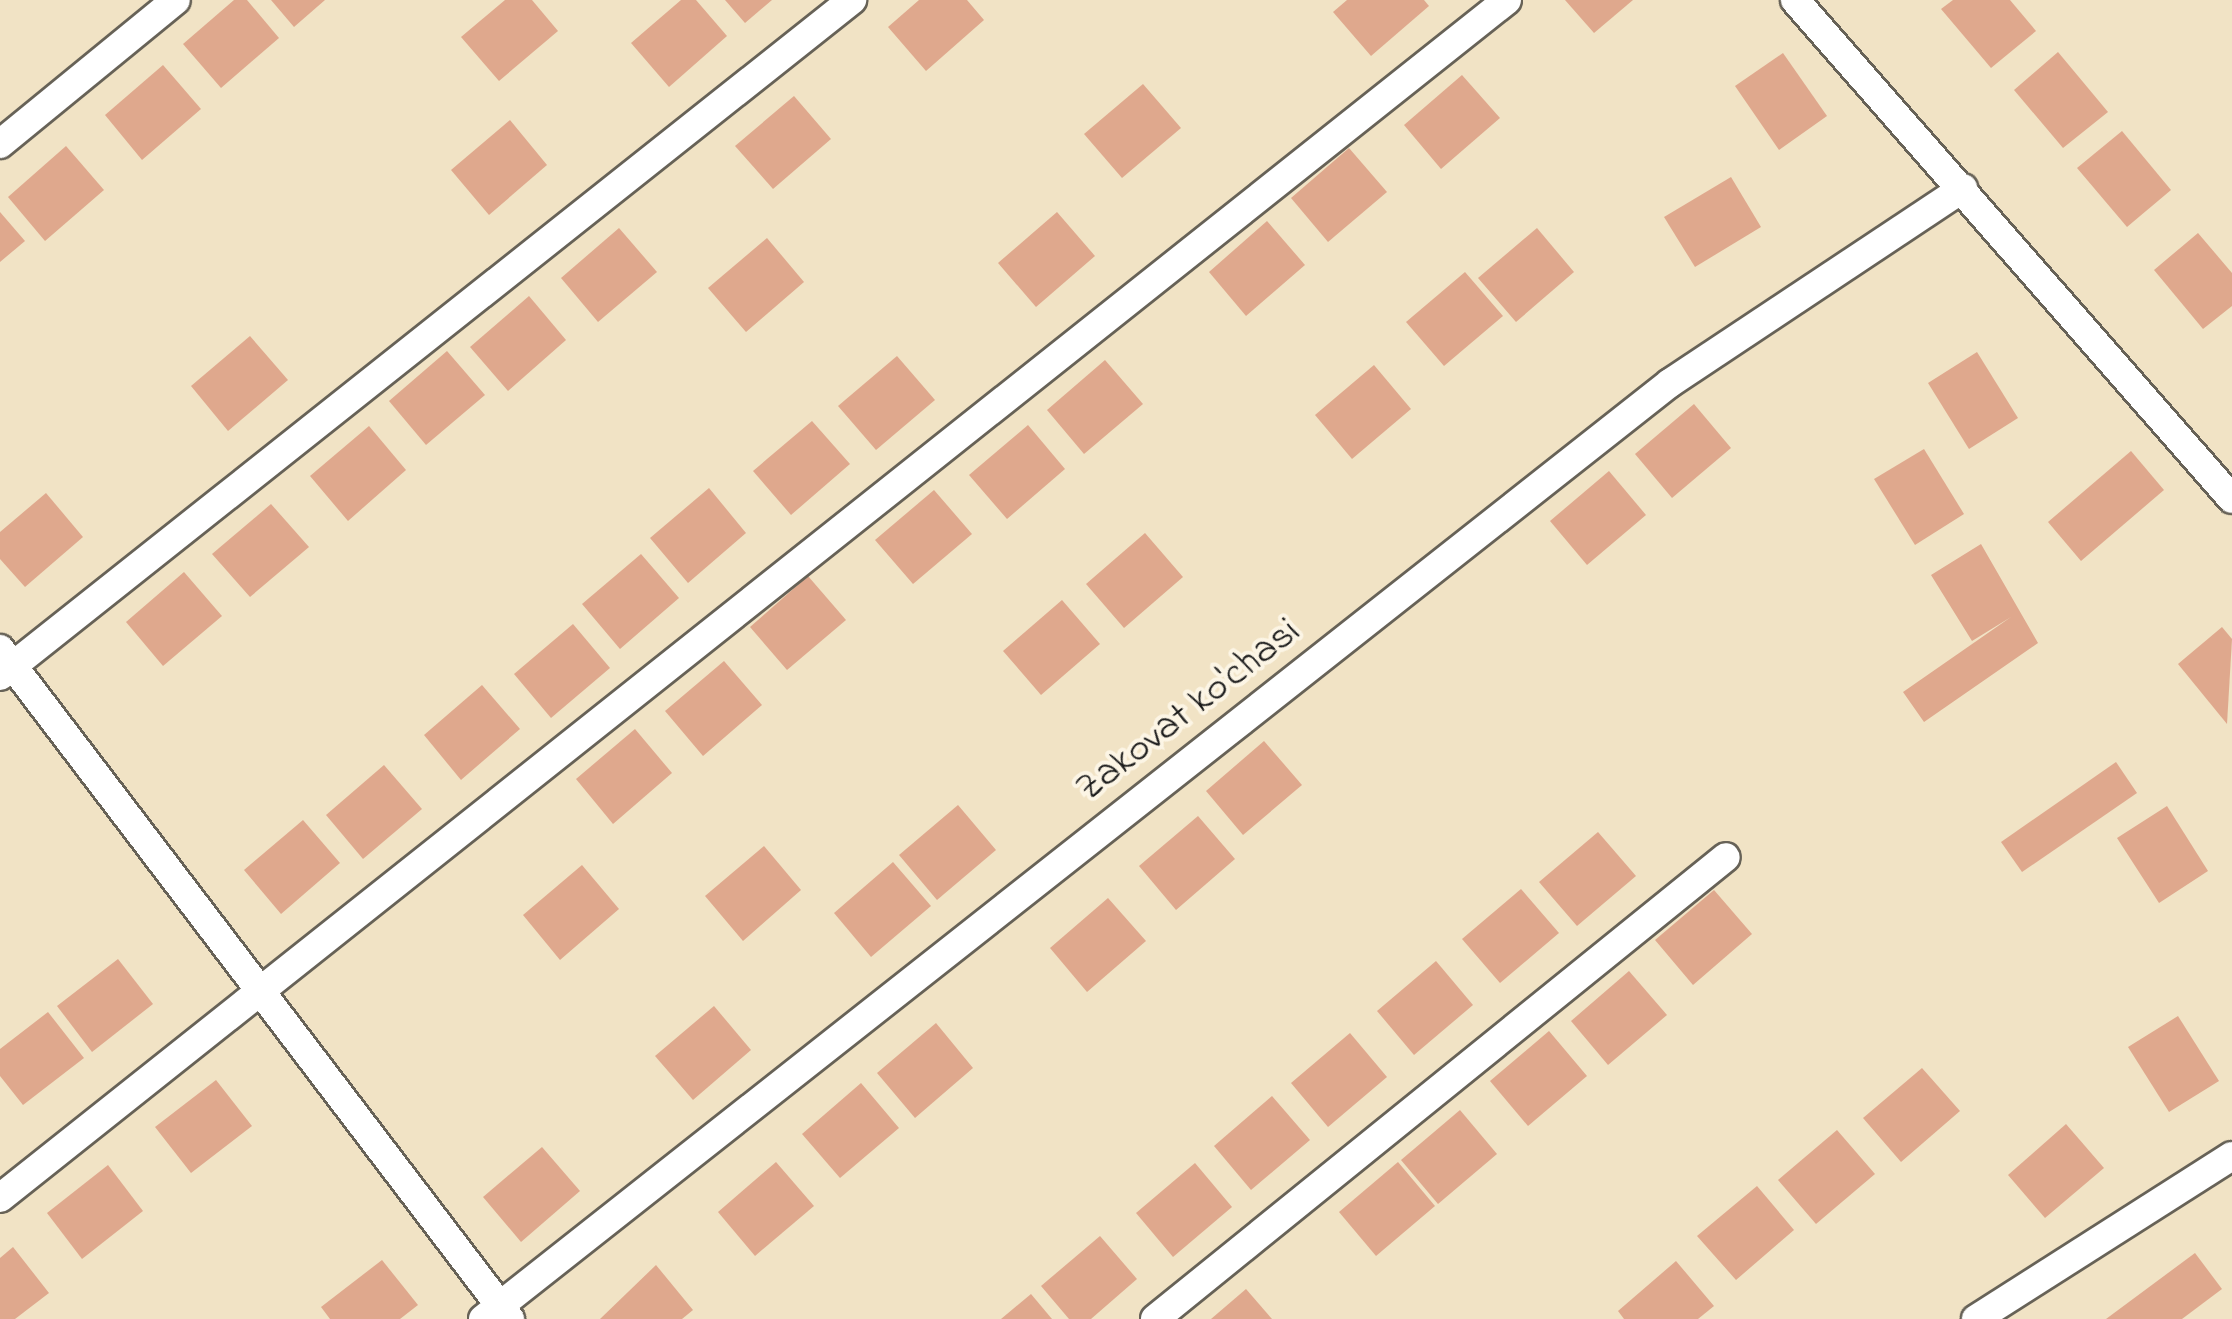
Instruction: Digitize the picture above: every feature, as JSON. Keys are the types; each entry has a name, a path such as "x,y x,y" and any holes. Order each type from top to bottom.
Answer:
{"street":[{"path":"0,144 176,0"},
{"path":"498,1315 266,993 4,664 852,0"},
{"path":"0,1198 266,993 1507,0"},
{"path":"1795,0 2232,499"},
{"name":"Zakovat ko'chasi","path":"498,1315 1670,383 1962,188"},
{"path":"1156,1319 1726,857"},
{"path":"1976,1319 2232,1156"}],"building":[{"path":"234,0 247,0 279,38 221,88 183,44"},
{"path":"271,0 325,0 294,27"},
{"path":"505,0 532,0 558,31 499,81 461,37"},
{"path":"681,0 696,0 727,36 669,87 631,43"},
{"path":"725,0 772,0 745,23"},
{"path":"919,0 967,0 984,20 926,71 888,27"},
{"path":"1347,0 1424,0 1429,6 1371,56 1333,12"},
{"path":"1565,0 1633,0 1594,33"},
{"path":"1953,0 2010,0 2036,31 1991,68 1941,9"},
{"path":"2058,52 2108,112 2063,148 2014,90"},
{"path":"1783,53 1827,116 1779,150 1735,86"},
{"path":"163,65 201,109 142,160 105,115"},
{"path":"1462,75 1500,118 1441,169 1404,125"},
{"path":"1143,84 1181,128 1122,178 1084,134"},
{"path":"794,96 831,139 773,189 735,146"},
{"path":"510,120 547,165 489,215 451,170"},
{"path":"2122,131 2171,190 2127,227 2077,168"},
{"path":"66,146 104,190 45,241 8,197"},
{"path":"1349,148 1387,192 1328,242 1291,198"},
{"path":"1731,177 1761,227 1695,267 1664,217"},
{"path":"0,212 25,241 0,262"},
{"path":"1057,212 1095,256 1036,307 998,263"},
{"path":"1267,221 1305,265 1246,316 1209,272"},
{"path":"619,228 657,272 598,322 561,278"},
{"path":"1537,228 1574,272 1516,322 1478,278"},
{"path":"2198,233 2232,273 2232,306 2203,329 2154,270"},
{"path":"767,238 804,282 746,332 708,288"},
{"path":"1465,272 1503,316 1444,366 1406,322"},
{"path":"529,296 566,340 508,391 470,347"},
{"path":"250,336 288,380 228,431 191,386"},
{"path":"447,351 485,395 426,445 389,401"},
{"path":"1977,352 2018,418 1969,449 1928,383"},
{"path":"897,356 935,400 876,450 838,406"},
{"path":"1105,360 1143,404 1084,454 1047,410"},
{"path":"1374,365 1411,409 1352,459 1315,415"},
{"path":"1694,404 1731,448 1672,498 1635,454"},
{"path":"812,421 850,464 791,515 753,471"},
{"path":"1028,425 1065,469 1007,519 969,475"},
{"path":"369,426 406,470 348,521 310,476"},
{"path":"1924,449 1964,514 1915,545 1874,479"},
{"path":"2131,451 2164,490 2081,561 2048,522"},
{"path":"1609,471 1646,515 1587,565 1550,521"},
{"path":"709,488 746,533 688,583 650,538"},
{"path":"934,490 972,534 913,584 875,540"},
{"path":"46,493 83,537 25,587 0,559 0,532"},
{"path":"271,504 309,547 250,597 212,554"},
{"path":"1145,533 1183,577 1124,628 1086,584"},
{"path":"1981,544 2038,643 1924,722 1903,692 2011,617 1972,641 1931,575"},
{"path":"641,554 679,598 620,649 582,604"},
{"path":"184,572 222,616 163,666 126,622"},
{"path":"808,576 846,620 787,670 750,627"},
{"path":"1062,600 1100,644 1041,695 1003,651"},
{"path":"573,624 610,668 551,718 514,674"},
{"path":"2222,627 2232,639 2227,724 2178,664"},
{"path":"724,661 762,705 703,756 665,711"},
{"path":"482,685 520,729 461,780 424,735"},
{"path":"635,729 672,773 613,824 576,779"},
{"path":"1264,741 1302,785 1243,835 1206,791"},
{"path":"2116,762 2137,793 2022,872 2001,842"},
{"path":"384,765 422,809 363,859 326,815"},
{"path":"958,805 996,850 937,900 899,855"},
{"path":"2167,806 2208,871 2159,903 2117,838"},
{"path":"1198,816 1235,859 1176,910 1139,866"},
{"path":"303,820 340,863 281,914 244,870"},
{"path":"1598,832 1636,876 1577,926 1539,882"},
{"path":"764,846 801,890 743,941 705,896"},
{"path":"893,862 931,906 871,957 834,913"},
{"path":"582,865 619,909 560,960 523,915"},
{"path":"1521,889 1559,933 1500,983 1462,939"},
{"path":"1714,890 1752,934 1693,985 1655,940"},
{"path":"1108,898 1146,941 1087,992 1050,948"},
{"path":"118,959 153,1004 92,1052 57,1006"},
{"path":"1436,961 1473,1005 1414,1055 1377,1011"},
{"path":"1629,971 1667,1015 1608,1065 1571,1021"},
{"path":"714,1006 751,1050 693,1100 655,1056"},
{"path":"48,1012 84,1058 23,1105 0,1076 0,1049"},
{"path":"2178,1016 2219,1081 2169,1112 2128,1047"},
{"path":"936,1023 973,1068 915,1118 877,1073"},
{"path":"1549,1031 1587,1076 1528,1126 1490,1081"},
{"path":"1350,1033 1387,1077 1328,1127 1291,1083"},
{"path":"1922,1068 1960,1111 1901,1162 1863,1118"},
{"path":"216,1080 252,1126 191,1173 155,1127"},
{"path":"861,1083 899,1128 840,1178 802,1134"},
{"path":"1272,1096 1310,1140 1251,1190 1214,1146"},
{"path":"1460,1110 1497,1154 1438,1204 1401,1160"},
{"path":"2066,1124 2104,1168 2045,1218 2008,1175"},
{"path":"1837,1130 1875,1174 1816,1224 1778,1180"},
{"path":"542,1147 580,1191 521,1242 483,1197"},
{"path":"776,1162 814,1206 755,1256 718,1212"},
{"path":"1398,1162 1435,1206 1376,1256 1339,1212"},
{"path":"1195,1163 1232,1207 1173,1257 1136,1213"},
{"path":"108,1165 143,1211 82,1259 47,1213"},
{"path":"1757,1186 1794,1230 1736,1280 1697,1236"},
{"path":"1100,1236 1137,1279 1091,1319 1069,1319 1041,1286"},
{"path":"13,1247 49,1293 15,1319 0,1319 0,1258"},
{"path":"2195,1253 2222,1289 2182,1319 2106,1319"},
{"path":"382,1260 418,1305 400,1319 330,1319 321,1307"},
{"path":"1676,1261 1714,1306 1698,1319 1624,1319 1618,1311"},
{"path":"656,1265 693,1310 682,1319 600,1319"},
{"path":"1246,1289 1272,1319 1211,1319"},
{"path":"1031,1294 1052,1319 1001,1319"}]}
